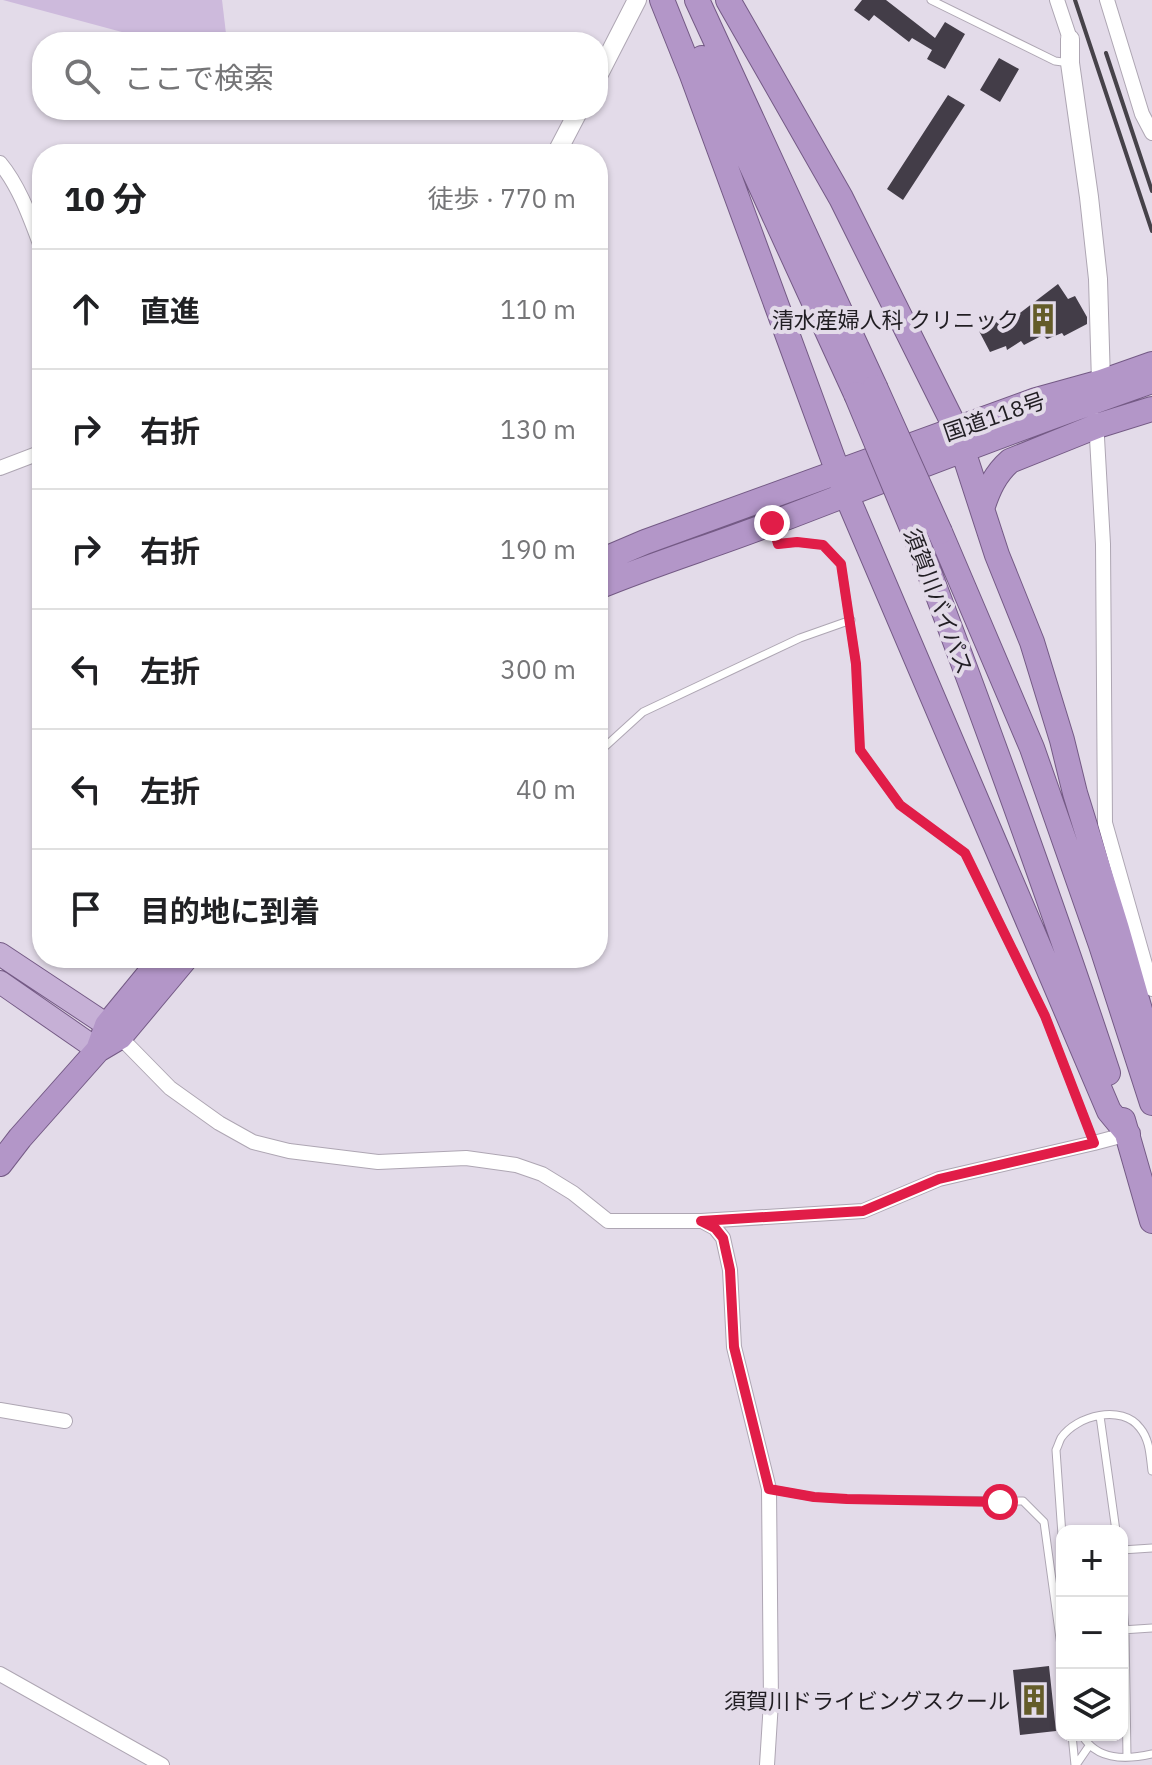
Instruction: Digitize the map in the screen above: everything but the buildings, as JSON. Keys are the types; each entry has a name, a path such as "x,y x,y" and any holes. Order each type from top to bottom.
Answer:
{"highway":[{"path":"662,0 842,484 1109,1111 1128,1134"},
{"name":"須賀川バイパス","path":"675,0 866,391"},
{"name":"須賀川バイパス","path":"697,0 928,536 1032,748 1152,1103"},
{"path":"728,0 841,198 960,440 997,555 1032,642 1075,793 1126,928 1152,1052"},
{"name":"国道118号","path":"1097,392 1152,364"},
{"name":"国道118号","path":"842,484 960,440 1036,400 1152,381"},
{"path":"982,509 992,483 1010,461 1097,426 1152,409"},
{"path":"608,583 772,523 842,484"},
{"path":"608,558 645,542 842,484"},
{"name":"須賀川バイパス","path":"928,536 1128,1134 1152,1221"},
{"path":"114,1031 155,968"},
{"path":"0,1164 114,1031 176,968"}],"main road":[{"path":"0,954 114,1031"},
{"path":"0,982 98,1050"}],"street":[{"path":"608,57 637,0"},
{"path":"1057,0 1070,39 1070,63 1098,279 1097,426 1103,544 1105,823 1126,928 1152,989"},
{"path":"1107,0 1142,114 1152,133"},
{"path":"561,144 574,120"},
{"path":"0,163 8,172 32,223"},
{"path":"0,468 32,456"},
{"path":"114,1031 170,1088 219,1123 253,1142 289,1151 378,1162 466,1158 516,1165 542,1174 573,1193 608,1221 701,1221 863,1211 939,1179 1128,1134"},
{"path":"701,1221 715,1228 723,1238 730,1270 734,1347 769,1489 771,1702 767,1765"},
{"path":"0,1410 65,1421"},
{"path":"0,1674 162,1765"}],"lane":[{"path":"931,0 1055,61 1070,63"},
{"path":"772,523 778,544 797,542 823,545 841,564 856,664 860,750 900,805 965,853 1045,1016 1094,1143"},
{"path":"608,744 643,712 800,638 851,620"},
{"path":"1061,1525 1056,1450 1062,1437 1074,1426 1100,1416 1121,1415 1133,1421 1141,1428 1148,1442 1152,1471"},
{"path":"1100,1416 1115,1525"},
{"path":"769,1489 847,1499 1023,1501 1044,1522 1056,1609"},
{"path":"1128,1550 1152,1548"},
{"path":"1128,1630 1152,1628"},
{"path":"1124,1669 1127,1757"},
{"path":"1073,1741 1076,1765"},
{"path":"1086,1741 1107,1756 1152,1754"},
{"path":"1076,1765 1089,1746"}],"shaded area":[{"path":"3,0 222,0 226,32 122,32"}],"railway":[{"path":"1075,0 1152,231"},
{"path":"1106,53 1152,191"}],"place":[{"name":"清水産婦人科 クリニック","path":"1043,319"},
{"name":"須賀川ドライビングスクール","path":"1034,1700"}],"route":[{"path":"772,523 778,544 797,542 823,545 841,564 856,664 860,750 900,805 965,853 1045,1016 1094,1143 939,1179 863,1211 701,1221 715,1228 723,1238 730,1270 734,1347 769,1489 847,1499 1000,1502"}]}
